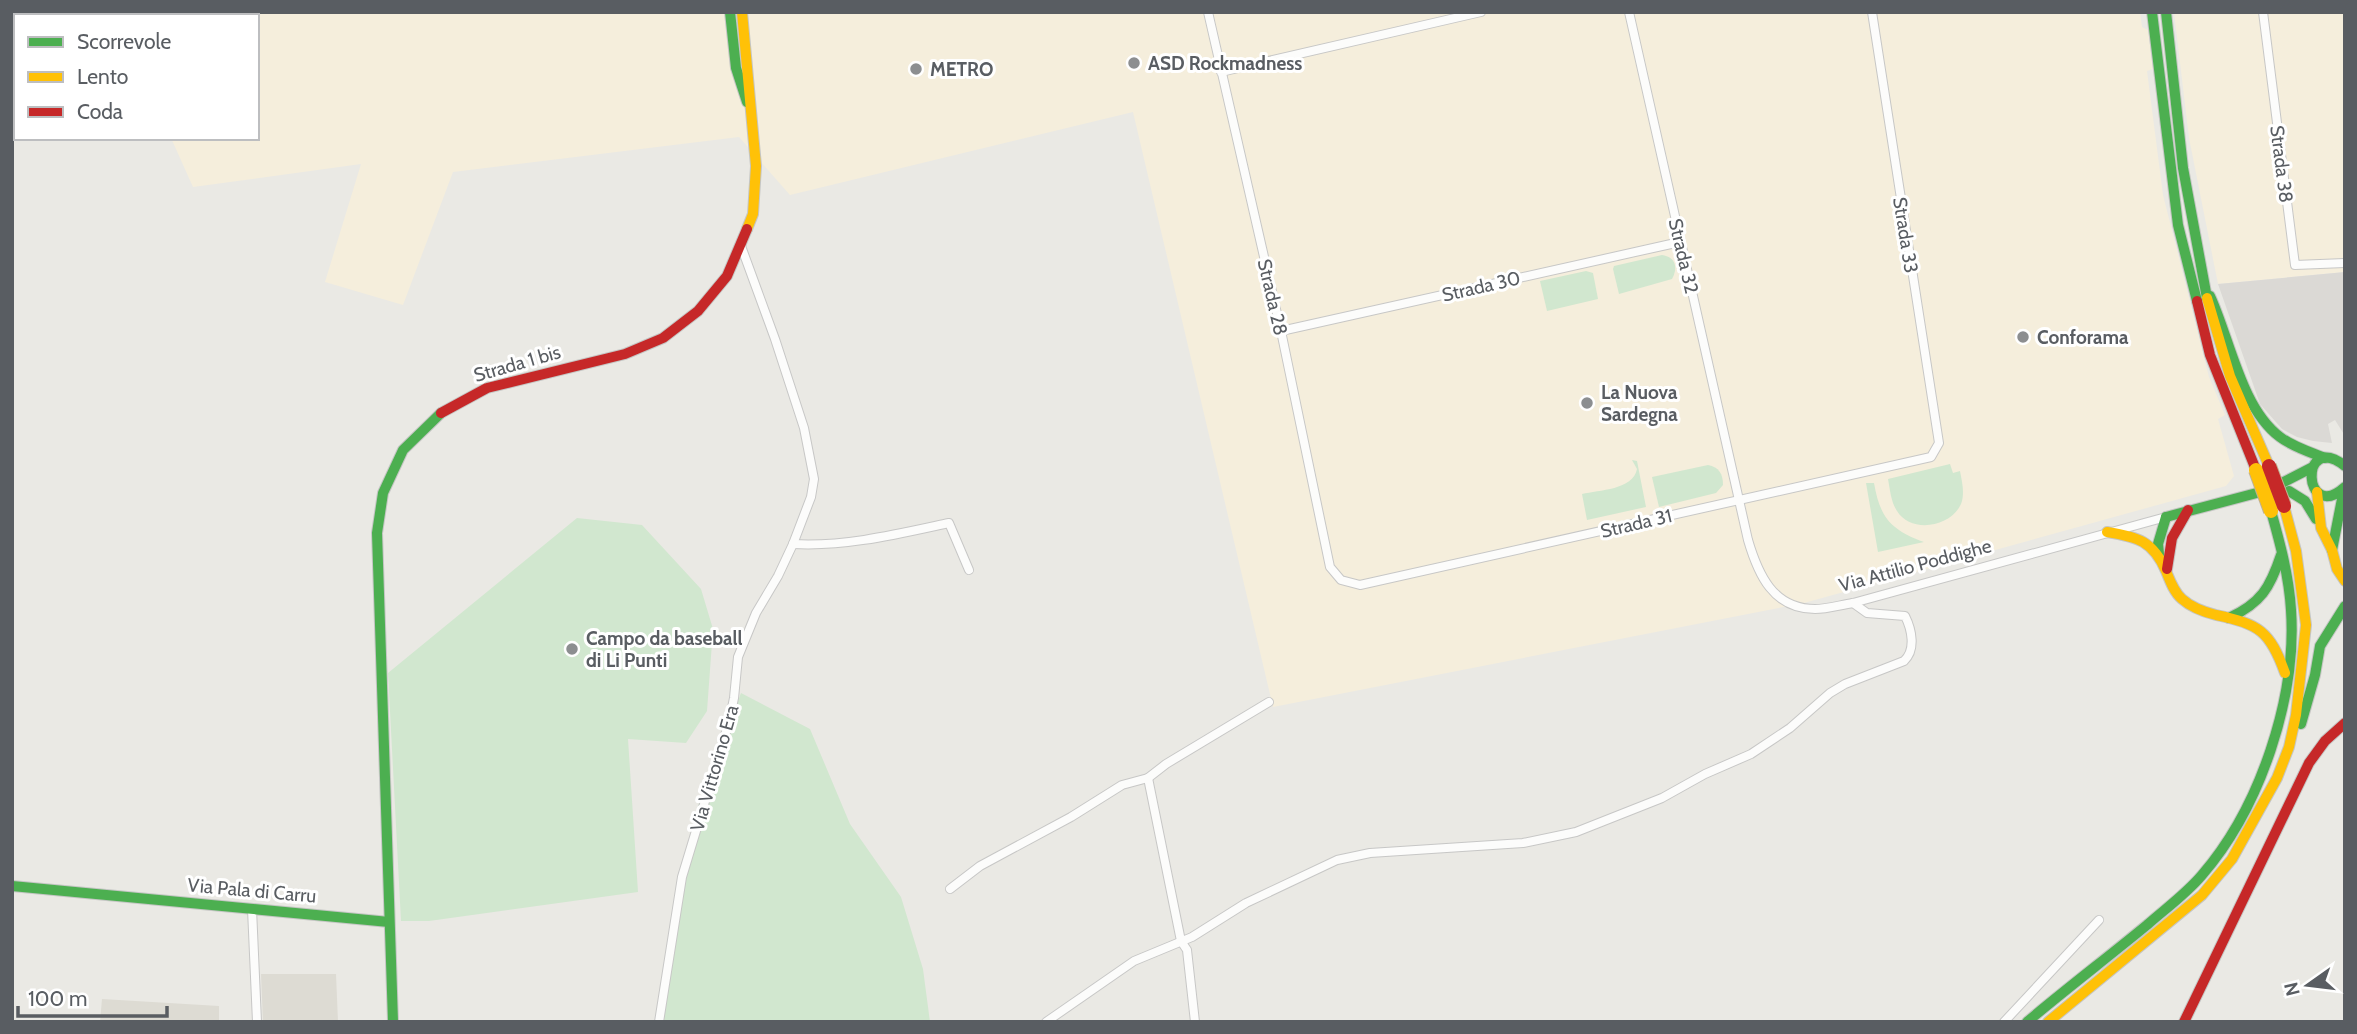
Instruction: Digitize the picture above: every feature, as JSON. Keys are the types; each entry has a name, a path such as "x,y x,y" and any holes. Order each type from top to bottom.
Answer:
{"main road":[{"name":"Strada 1 bis","path":"730,12 736,68 750,111"},
{"name":"Strada 1 bis","path":"389,922 377,533 383,493 403,450 441,413 487,388 625,354 663,338 698,311 727,276 753,214 757,166 743,12"},
{"path":"2152,12 2178,225 2203,294 2221,316 2260,416 2278,436 2303,450 2325,458 2335,458 2344,464"},
{"path":"2166,12 2183,168 2210,355 2262,468 2296,551 2306,625 2296,715 2289,747"},
{"path":"2287,678 2276,649 2264,632 2249,622 2203,614 2183,601 2172,586 2159,554 2158,544 2166,517 2268,490 2325,458"},
{"path":"2311,468 2310,480 2316,491 2320,528"},
{"path":"2268,490 2316,491 2328,496 2344,488"},
{"path":"2332,550 2344,488"},
{"path":"2290,491 2313,510 2345,582"},
{"path":"2027,1022 2179,898 2202,874 2232,835 2265,763 2279,722 2287,678 2292,626 2278,509"},
{"path":"2167,574 2167,553 2174,530 2189,510"},
{"path":"2107,532 2145,540 2159,554"},
{"path":"2229,618 2246,611 2261,600 2283,551"},
{"path":"2048,1022 2202,895 2232,859 2277,778 2303,721 2320,646 2338,625 2345,606"},
{"path":"2184,1022 2309,762 2319,746 2335,729 2345,723"},
{"name":"Via Pala di Carru","path":"12,886 389,922"},
{"path":"389,922 393,1022"}],"street":[{"name":"Strada 28","path":"1208,12 1281,331 1330,567 1341,580"},
{"path":"1221,72 1481,12"},
{"name":"Strada 32","path":"1629,12 1739,500"},
{"name":"Strada 33","path":"1872,12 1939,443 1931,457"},
{"name":"Strada 38","path":"2263,12 2295,265 2345,263"},
{"name":"Strada 30","path":"1281,331 1680,242"},
{"name":"Via Vittorino Era","path":"659,1022 682,877 729,722 738,657 756,612 778,576 793,544 813,488 813,465 775,338 741,246"},
{"name":"Strada 31","path":"1341,580 1360,585 1931,457"},
{"name":"Via Attilio Poddighe","path":"1739,500 1756,568 1771,591 1788,603 1814,609 1853,603 2166,517"},
{"path":"793,544 818,545 904,533 949,523 969,570"},
{"path":"1046,1022 1135,961 1192,937 1265,892 1337,860 1370,853 1523,843 1576,832 1662,798 1751,754 1790,728 1830,692 1904,661 1910,655 1912,646 1909,622 1905,616 1867,613 1853,603"},
{"path":"950,889 980,866 1071,817 1122,785 1148,778 1172,760 1269,702"},
{"path":"1148,778 1181,941 1187,950 1195,1022"},
{"path":"252,909 257,1022"},
{"path":"2004,1022 2099,920"}],"shaded area":[{"path":"12,12 2140,12 2142,27 2148,30 2153,69 2147,71 2163,195 2209,377 2225,415 2218,419 2234,476 2226,486 1804,603 1273,707 1133,112 790,195 739,137 453,172 403,305 325,282 361,164 193,187 172,140 259,140 259,14 14,14 12,74"},
{"path":"2174,12 2345,12 2345,272 2218,284 2189,138"},
{"path":"2345,272 2345,436 2335,420 2328,424 2332,443 2313,441 2282,429 2260,404 2218,284"},
{"path":"261,974 336,974 338,1022 263,1022"},
{"path":"102,999 219,1006 219,1022 100,1022"}],"green space":[{"path":"1662,255 1673,261 1675,271 1672,279 1619,294 1614,266"},
{"path":"1586,271 1593,273 1598,299 1547,311 1540,281"},
{"path":"1632,460 1637,461 1646,507 1587,520 1582,494 1614,488 1629,481 1637,469"},
{"path":"1950,464 1953,473 1960,471 1962,483 1962,500 1956,512 1949,518 1930,525 1912,523 1903,518 1893,504 1888,479"},
{"path":"1708,465 1718,469 1722,478 1723,485 1716,493 1659,507 1652,477"},
{"path":"1866,483 1874,483 1880,505 1889,521 1903,533 1924,542 1878,552"},
{"path":"577,518 642,525 701,589 713,629 707,711 686,743 628,739 638,892 429,921 401,921 388,673"},
{"path":"741,693 810,729 850,824 901,897 923,969 930,1022 656,1022 698,806"}],"traffic: fast":[{"path":"730,12 736,68 747,102"},
{"path":"2152,12 2178,225 2197,301"},
{"path":"2166,12 2183,168 2207,298"},
{"path":"2210,296 2238,372 2255,409 2280,437 2325,458"},
{"path":"393,1022 377,533 383,493 403,450 441,413"},
{"path":"2345,466 2330,458 2319,459 2313,467 2312,477 2314,488 2321,495 2331,496 2345,487"},
{"path":"2166,517 2268,490 2311,468"},
{"path":"2332,550 2344,489"},
{"path":"2289,491 2305,501 2316,519"},
{"path":"2027,1022 2196,882 2223,848 2257,785 2281,715 2291,644 2288,585 2271,511"},
{"path":"2159,554 2158,544 2166,517"},
{"path":"2229,618 2249,606 2263,593 2273,577 2281,555"},
{"path":"2301,724 2320,646 2345,606"},
{"path":"12,886 389,922"}],"traffic: slow":[{"path":"117,14 121,12"},
{"path":"742,12 756,166 753,214 747,229"},
{"path":"2207,298 2230,376 2269,466"},
{"path":"2256,470 2271,511"},
{"path":"2317,492 2321,528 2332,550 2337,569 2345,581"},
{"path":"2048,1022 2202,895 2232,859 2277,778 2289,747 2296,715 2306,625 2296,551 2284,506"},
{"path":"2107,532 2136,539 2150,547 2161,561 2172,586 2190,605 2243,622 2261,632 2274,647 2285,673"}],"traffic: jam":[{"path":"85,14 89,12"},
{"path":"441,413 487,388 625,354 663,338 698,311 727,276 747,229"},
{"path":"2197,301 2210,355 2256,470"},
{"path":"2269,466 2284,506"},
{"path":"2167,569 2172,538 2188,510"},
{"path":"2184,1022 2309,763 2325,741 2345,723"}],"place":[{"name":"ASD Rockmadness","path":"1134,63"},
{"name":"METRO","path":"916,69"},
{"name":"Conforama","path":"2023,337"},
{"name":"La Nuova Sardegna","path":"1587,403"},
{"name":"Campo da baseball di Li Punti","path":"572,649"}]}
